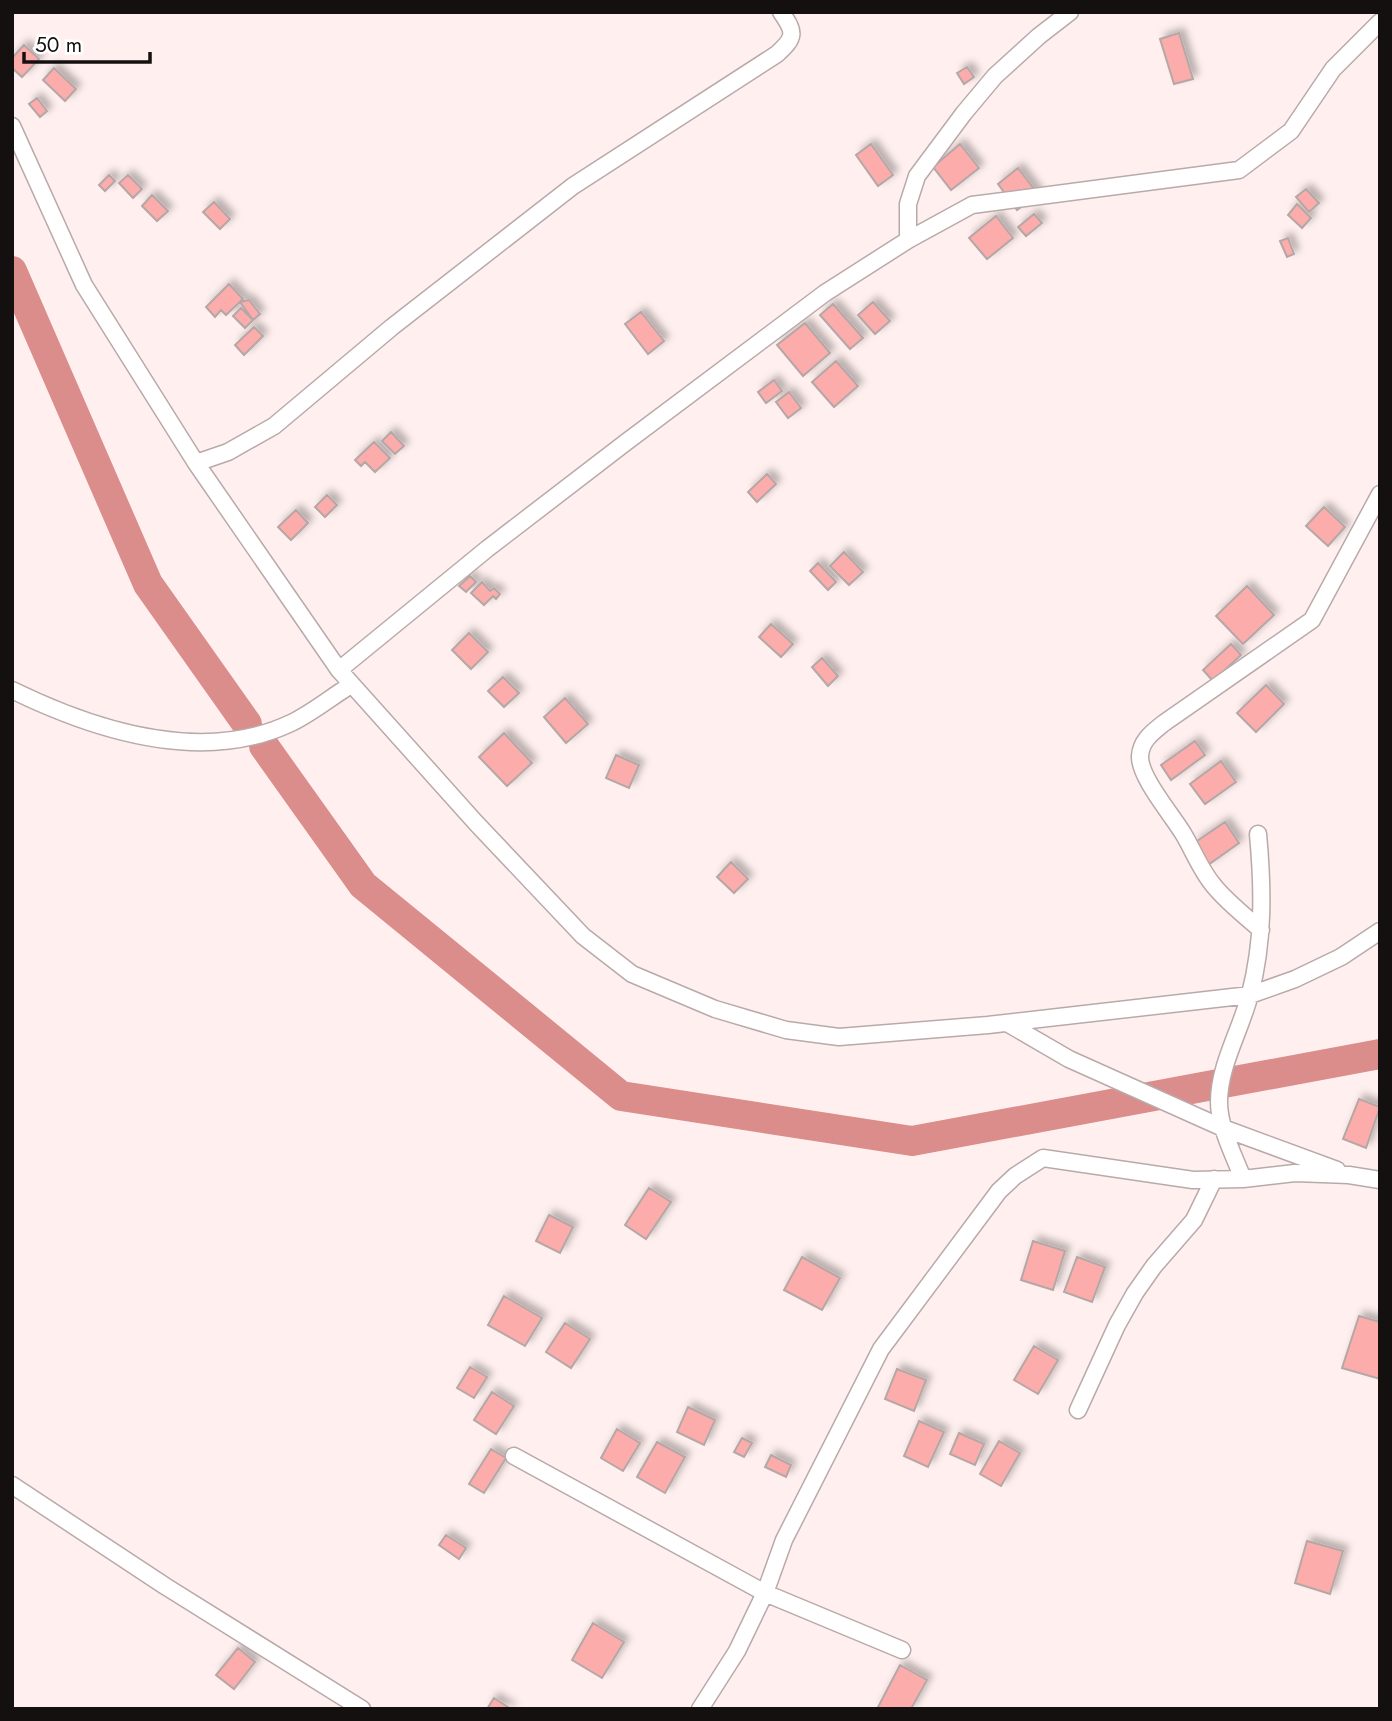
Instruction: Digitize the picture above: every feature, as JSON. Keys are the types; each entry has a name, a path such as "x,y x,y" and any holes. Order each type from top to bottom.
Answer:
{"street":[{"path":"196,463 228,452 274,426 392,327 573,186 777,54 788,45 792,36 792,28 781,12"},
{"path":"908,240 908,204 918,176 995,76 1070,12"},
{"path":"339,670 487,549 625,443 825,293 908,240 972,205 1239,170 1291,131 1333,69 1380,22"},
{"path":"12,127 84,285 196,463 339,670 476,823 583,936 632,974 715,1009 786,1031 839,1037 1007,1023 1250,995 1295,979 1341,957 1380,931"},
{"path":"1261,930 1214,886 1199,864 1145,774 1140,759 1141,747 1148,736 1164,723 1312,620 1380,494"},
{"path":"12,690 107,728 190,744 243,739 292,722 351,685"},
{"path":"1243,1179 1223,1128 1219,1103 1223,1076 1250,995 1261,930 1263,884 1258,834"},
{"path":"1007,1023 1069,1059 1223,1128 1349,1175"},
{"path":"700,1709 737,1651 765,1593 784,1540 881,1349 999,1191 1015,1177 1043,1158 1193,1180 1243,1179 1295,1173 1349,1175 1380,1180"},
{"path":"1078,1410 1116,1325 1154,1266 1194,1220 1214,1179"},
{"path":"514,1456 765,1593 902,1650"},
{"path":"12,1485 165,1586 362,1709"}],"building":[{"path":"1179,33 1193,79 1174,84 1160,39"},
{"path":"24,45 39,59 22,77 12,68 12,58"},
{"path":"967,67 974,77 964,84 957,73"},
{"path":"54,68 76,89 65,101 43,80"},
{"path":"37,98 47,111 40,117 29,104"},
{"path":"871,144 893,175 878,186 856,155"},
{"path":"960,144 979,168 951,190 933,167"},
{"path":"1018,168 1038,194 1017,210 998,184"},
{"path":"109,175 115,181 105,191 99,185"},
{"path":"128,175 142,189 133,198 119,183"},
{"path":"1306,189 1319,203 1309,212 1296,197"},
{"path":"152,195 168,211 157,221 142,206"},
{"path":"214,202 230,219 220,229 203,212"},
{"path":"1297,204 1311,218 1302,228 1288,215"},
{"path":"1034,214 1042,223 1026,236 1018,227"},
{"path":"996,216 1013,238 987,259 969,238"},
{"path":"1288,238 1294,254 1287,257 1280,241"},
{"path":"229,284 243,299 226,315 221,310 215,317 206,307"},
{"path":"249,300 260,314 253,320 240,302"},
{"path":"873,302 890,321 875,334 858,315"},
{"path":"833,304 863,338 850,349 820,315"},
{"path":"241,308 253,320 245,328 233,316"},
{"path":"641,312 664,341 648,354 625,324"},
{"path":"805,323 830,353 803,376 777,345"},
{"path":"254,327 263,336 244,355 235,345"},
{"path":"836,361 858,386 834,407 812,382"},
{"path":"774,380 782,391 766,403 758,392"},
{"path":"789,392 801,408 788,418 776,402"},
{"path":"391,432 404,446 395,454 382,441"},
{"path":"374,442 390,458 375,472 365,462 361,466 355,460"},
{"path":"767,474 776,484 757,502 748,492"},
{"path":"327,495 337,505 325,517 315,507"},
{"path":"1324,507 1345,527 1328,546 1306,526"},
{"path":"296,510 308,523 291,540 278,527"},
{"path":"844,552 863,572 849,585 830,566"},
{"path":"818,563 836,582 828,590 810,571"},
{"path":"470,576 476,582 466,592 459,586"},
{"path":"482,582 490,591 494,588 500,594 496,599 493,596 484,605 471,593"},
{"path":"1247,586 1274,615 1243,644 1216,616"},
{"path":"771,624 793,644 781,657 759,637"},
{"path":"469,633 488,652 471,669 452,650"},
{"path":"1231,644 1241,655 1213,681 1203,670"},
{"path":"822,658 838,676 828,686 812,667"},
{"path":"503,677 519,693 504,707 488,691"},
{"path":"1266,685 1284,704 1256,732 1237,713"},
{"path":"565,698 588,724 566,743 544,717"},
{"path":"504,733 532,763 507,786 479,757"},
{"path":"1195,741 1205,755 1171,780 1161,765"},
{"path":"616,755 639,765 629,788 606,778"},
{"path":"1221,761 1236,782 1205,804 1190,784"},
{"path":"1225,822 1239,843 1208,865 1194,843"},
{"path":"731,862 748,879 734,893 717,877"},
{"path":"1359,1099 1380,1107 1366,1148 1343,1139"},
{"path":"649,1188 671,1202 646,1239 625,1225"},
{"path":"549,1215 573,1227 560,1253 536,1241"},
{"path":"1033,1241 1065,1251 1053,1290 1021,1280"},
{"path":"802,1257 840,1278 822,1310 784,1290"},
{"path":"1077,1257 1105,1267 1092,1302 1064,1292"},
{"path":"504,1296 542,1318 525,1346 488,1325"},
{"path":"1359,1316 1380,1322 1380,1379 1342,1368"},
{"path":"565,1323 590,1339 571,1368 546,1352"},
{"path":"1034,1346 1058,1360 1038,1394 1014,1380"},
{"path":"470,1367 487,1377 474,1398 457,1388"},
{"path":"897,1369 926,1380 914,1411 885,1399"},
{"path":"492,1392 514,1406 496,1434 474,1420"},
{"path":"688,1407 715,1420 704,1445 677,1432"},
{"path":"919,1421 944,1432 928,1467 904,1456"},
{"path":"617,1429 640,1443 623,1471 601,1458"},
{"path":"959,1433 984,1444 975,1465 950,1454"},
{"path":"742,1438 752,1443 744,1457 734,1452"},
{"path":"999,1441 1020,1453 1001,1486 980,1474"},
{"path":"657,1442 685,1457 665,1493 637,1477"},
{"path":"491,1449 506,1458 484,1493 469,1484"},
{"path":"771,1455 791,1465 786,1477 765,1467"},
{"path":"446,1535 466,1548 459,1559 439,1545"},
{"path":"1307,1541 1343,1551 1330,1594 1295,1583"},
{"path":"593,1623 624,1642 602,1678 572,1660"},
{"path":"238,1648 255,1662 234,1689 216,1675"},
{"path":"900,1665 927,1680 911,1709 877,1709"},
{"path":"494,1698 511,1709 487,1709"}],"waterway":[{"path":"12,271 148,584 247,724"},
{"path":"264,746 363,885 621,1096 912,1141 1380,1054"}]}
